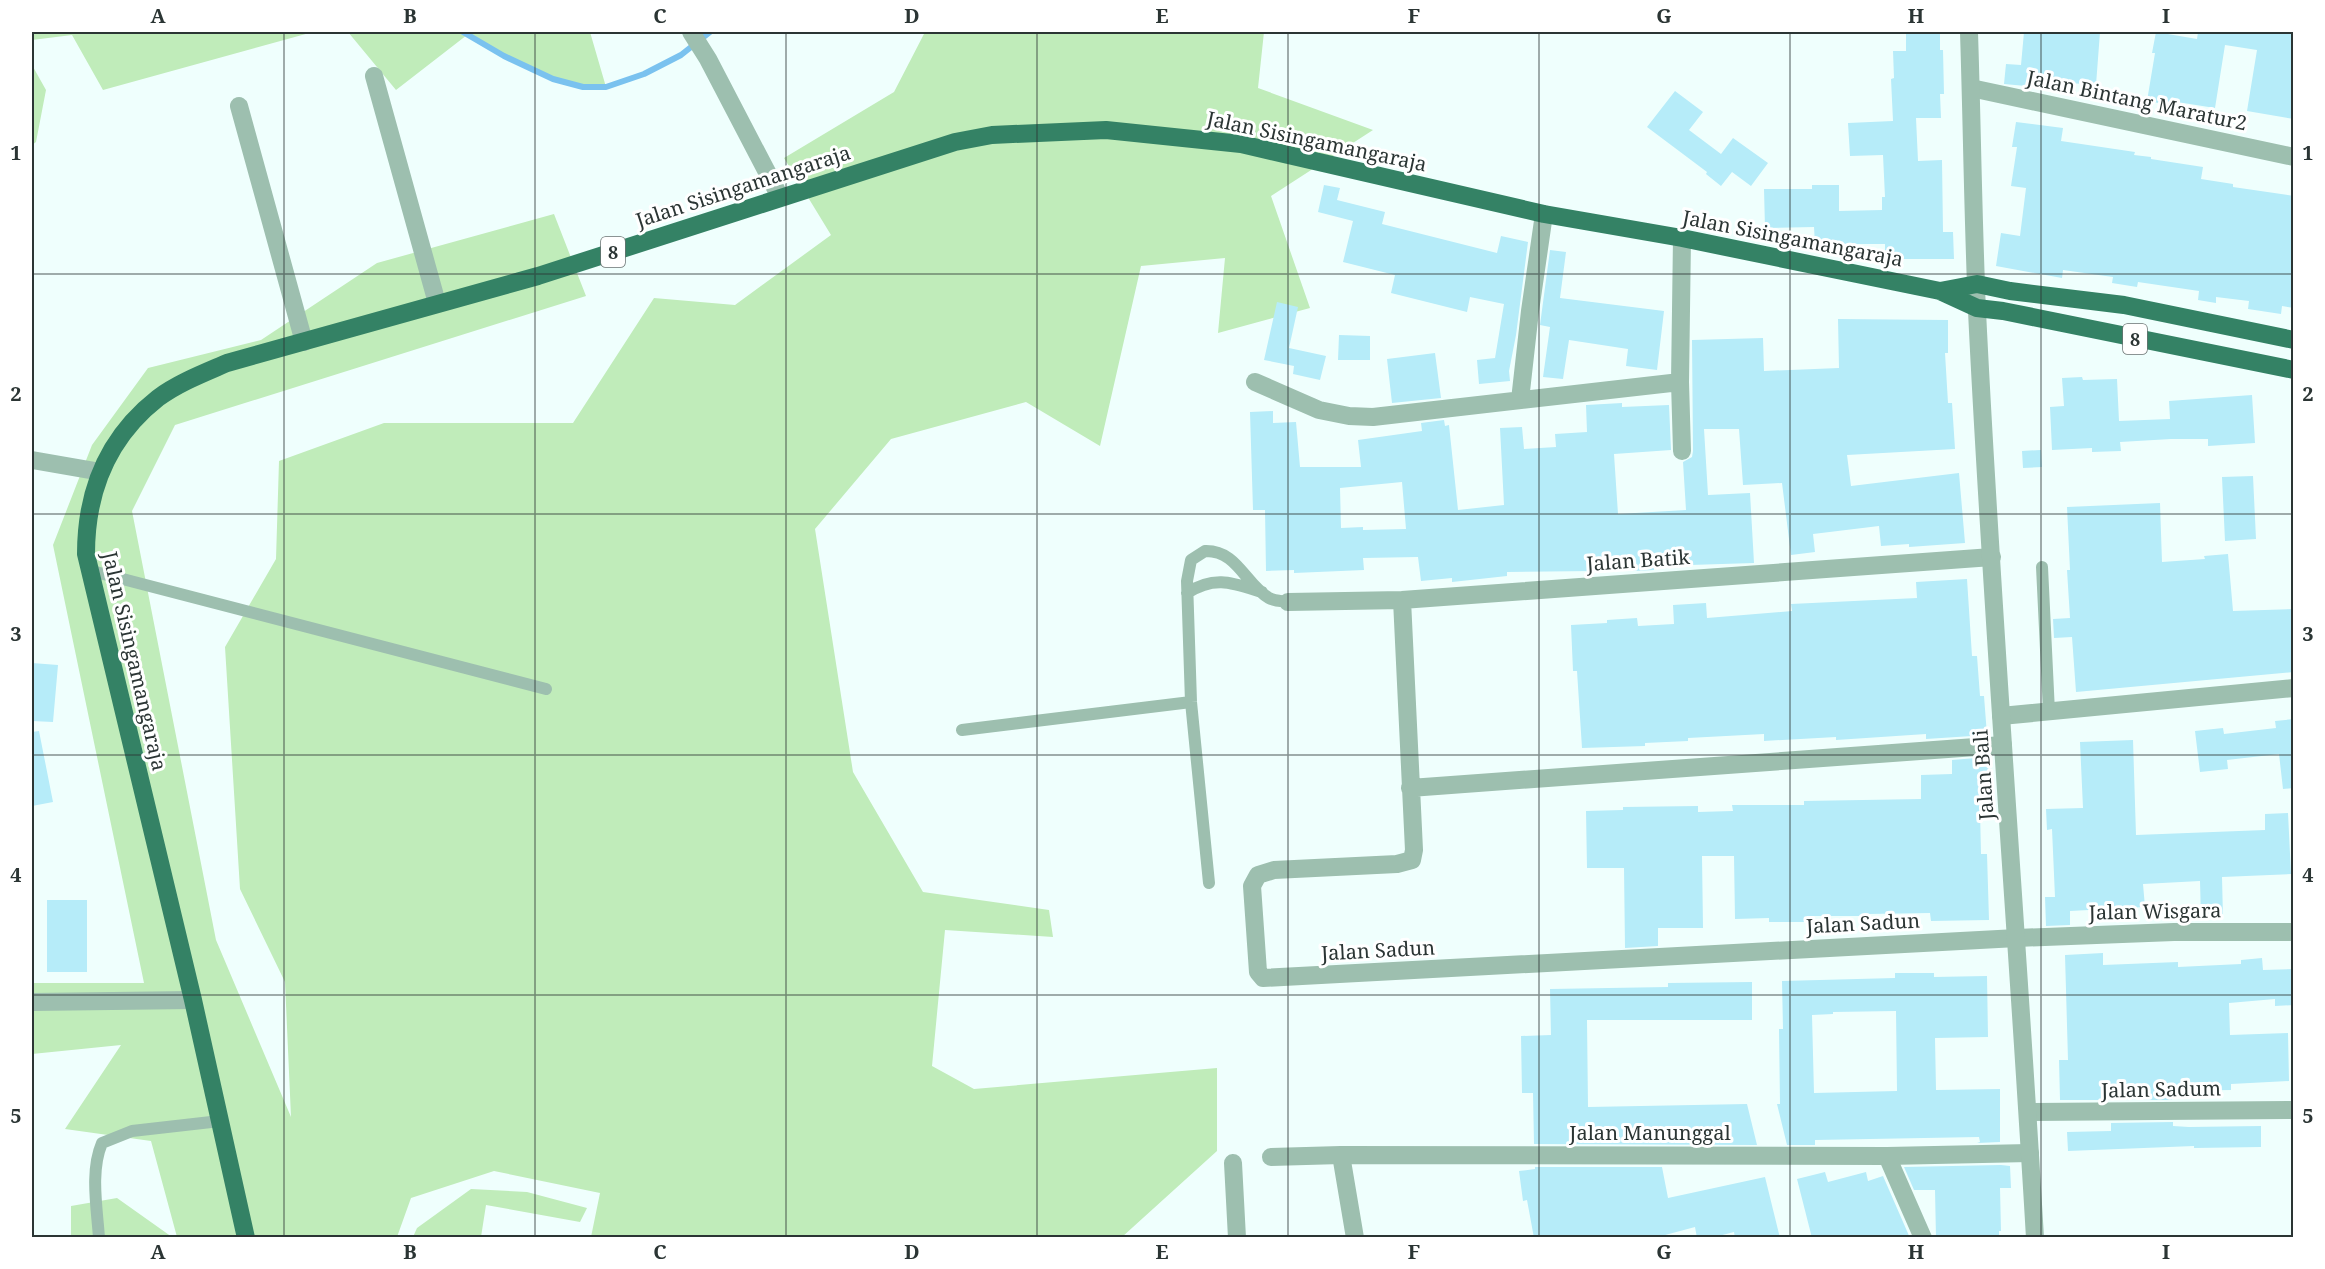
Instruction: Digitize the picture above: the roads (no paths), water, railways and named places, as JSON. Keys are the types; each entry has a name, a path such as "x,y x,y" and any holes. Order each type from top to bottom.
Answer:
{"highway":[{"name":"Jalan Sisingamangaraja","path":"246,1238 193,1000 86,554 89,502 118,439 159,398 188,380 227,363 538,276 955,142 992,135 1106,130 1241,144 1544,214 1682,238 1940,291 1977,308"},
{"name":"Jalan Sisingamangaraja","path":"1940,291 1977,284"},
{"name":"8","path":"1977,284 2010,291 2124,305 2294,340"},
{"name":"8","path":"1977,308 2003,311 2294,370"}],"street":[{"path":"691,32 780,197"},
{"name":"Jalan Bali","path":"1969,32 1977,308 2001,716 2029,1112 2035,1238"},
{"path":"374,76 437,303"},
{"name":"Jalan Bintang Maratur2","path":"1971,88 2294,156"},
{"path":"240,106 304,342"},
{"path":"1520,400 1544,214"},
{"path":"1682,238 1680,382 1682,452"},
{"path":"1255,382 1319,410 1349,416 1373,417 1680,382"},
{"path":"32,460 101,472"},
{"name":"Jalan Batik","path":"1288,602 1402,600 1992,557"},
{"name":"Jalan Sadun","path":"1402,600 1414,850 1412,860 1397,864 1274,870 1258,876 1252,886 1258,972 1263,978 2017,938"},
{"path":"2001,716 2294,688"},
{"path":"1410,788 2003,746"},
{"name":"Jalan Wisgara","path":"2017,938 2174,932 2294,932"},
{"path":"32,1002 193,1000"},
{"name":"Jalan Sadum","path":"2029,1112 2294,1110"},
{"name":"Jalan Manunggal","path":"1270,1157 2030,1153"},
{"path":"1341,1155 1355,1238"},
{"path":"1887,1155 1923,1238"},
{"path":"1233,1163 1237,1238"}],"lane":[{"path":"1209,882 1191,702 1187,593 1188,569 1191,560 1199,553 1215,550 1231,559 1262,592 1274,600 1288,602"},
{"path":"2042,567 2049,712"},
{"path":"88,570 546,689"},
{"path":"1187,593 1200,584 1215,581 1262,592"},
{"path":"962,730 1191,702"},
{"path":"99,1238 96,1194 97,1160 102,1143 132,1131 220,1121"}],"waterway":[{"path":"463,32 504,56 553,79 583,87 606,87 644,74 681,55 710,32"}]}
